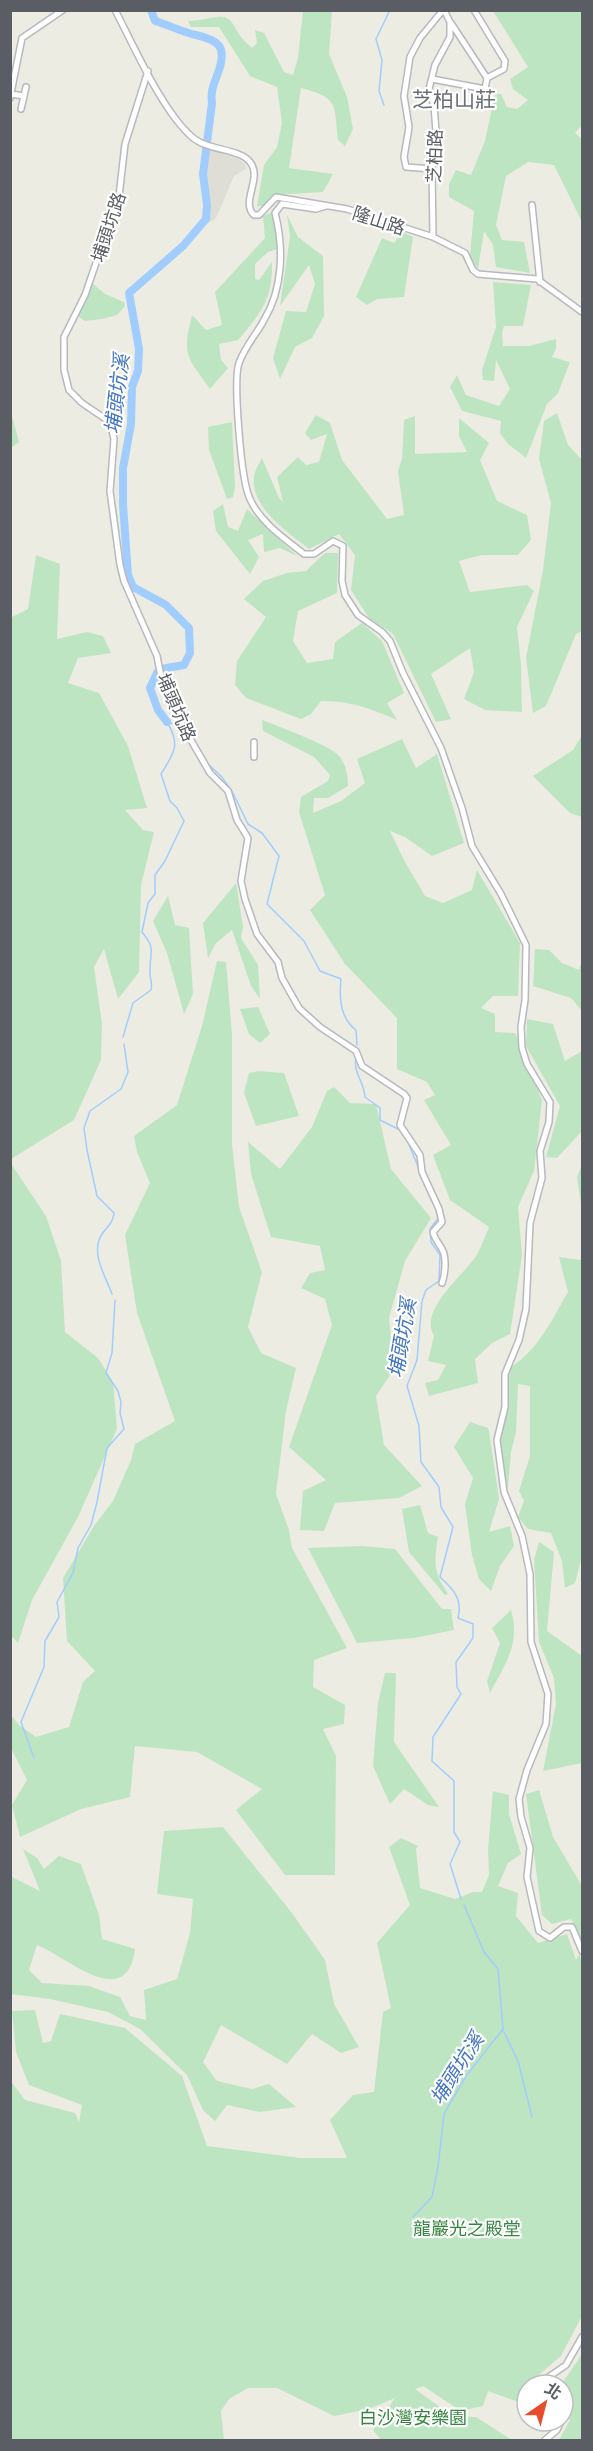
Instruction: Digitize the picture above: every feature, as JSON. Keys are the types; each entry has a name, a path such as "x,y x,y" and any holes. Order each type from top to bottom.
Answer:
{"street":[{"path":"24,96 11,96 22,38 63,10"},
{"path":"115,10 148,71"},
{"path":"432,79 485,89 487,78 444,10 420,38 410,57 404,96 409,127 404,157 406,167 432,169"},
{"path":"474,10 505,61 504,69 487,78"},
{"name":"芝柏路","path":"433,237 432,169 436,131 434,106 429,89 435,65 450,37 450,22"},
{"name":"隆山路","path":"148,71 176,122 193,138 212,148 244,157 253,165 255,175 250,207 254,215 260,215 276,197 347,209 433,237 465,253 473,270 478,274 537,279 582,312"},
{"name":"埔頭坑路","path":"148,71 125,144 119,196 85,295 64,338 66,384 82,403 110,422 114,439 110,491 124,581 157,656 161,676 181,723 210,773 228,790 237,820 248,838 241,881 244,899 257,934 278,962 282,978 299,1008 320,1027 356,1051 362,1066 407,1098 400,1125 420,1155 422,1172 439,1209 442,1222 434,1232 434,1239 444,1254 445,1276 442,1283"},
{"path":"21,109 26,87"},
{"path":"326,206 316,209 282,204 275,213 281,239 276,289 266,317 244,350 237,370 238,433 250,499 266,522 304,554 314,554 333,542 341,543 343,546 342,580 345,595 358,615 382,632 390,641 403,673 441,748 462,808 472,846 501,894 526,945 525,1000 520,1027 522,1048 527,1064 547,1095 551,1112 540,1151 541,1183 530,1223 526,1310 519,1340 505,1374 505,1407 497,1440 504,1492 522,1536 530,1574 531,1642 548,1694 546,1724 527,1770 519,1799 521,1816 531,1848 527,1877 539,1931 550,1938 564,1927 572,1927 582,1951"},
{"path":"532,205 540,282"},
{"path":"254,742 254,757"},
{"path":"554,2373 566,2365 582,2337"}],"shaded area":[{"path":"209,149 236,158 245,164 246,169 234,176 216,218 205,225 208,208 206,165"}],"green space":[{"path":"303,11 332,11 329,54 347,97 353,129 345,146 338,140 335,110 332,104 322,95 301,88 289,168 333,174 323,192 273,195 264,206 257,206 264,165 277,147 282,123 277,87 250,76 219,27 191,27 188,21 227,18 252,48 257,43 255,30 264,33 284,72 293,75 298,58"},
{"path":"493,11 582,11 582,125 575,133 582,139 582,222 554,165 528,162 506,176 496,225 502,240 524,242 530,273 496,267 493,245 484,231 478,269 470,256 474,211 449,197 449,184 456,170 471,175 485,141 495,94 501,94 507,107 517,109 528,100 513,89 510,79 528,67"},
{"path":"273,212 277,249 268,252 255,264 255,279 259,280 272,262 268,296 253,322 238,340 219,344 221,360 228,368 210,389 188,355 187,339 192,315 206,330 222,325 215,292 265,238 263,216"},
{"path":"287,215 298,237 323,256 324,316 312,338 295,347 280,379 273,358 286,311 306,312 315,284 309,265 280,306 290,236"},
{"path":"402,232 413,237 404,297 377,299 367,305 356,297 382,238 394,243"},
{"path":"493,282 531,285 523,326 504,326 503,346 529,346 556,339 556,349 552,357 570,362 558,393 547,404 526,458 508,444 500,433 501,421 462,411 450,387 457,375 466,395 499,406 510,389 496,360 494,381 483,380 482,370 496,327"},
{"path":"92,283 105,294 124,302 125,306 117,315 85,321 76,315"},
{"path":"11,413 19,442 10,448"},
{"path":"557,413 568,445 582,460 582,631 576,634 546,706 533,713 526,658 543,570 551,503 539,459 544,421"},
{"path":"316,415 330,423 342,460 387,519 404,515 398,471 402,459 404,420 415,416 415,454 467,452 459,436 459,418 489,443 480,460 497,501 527,515 531,540 518,555 482,555 459,561 470,592 527,585 534,591 517,627 521,664 522,712 485,710 464,699 474,672 470,648 431,674 451,719 436,722 393,634 369,618 351,590 355,555 339,534 309,549 281,527 264,509 254,488 254,476 262,458 279,498 283,502 277,477 298,457 306,465 319,462 327,434 311,440 305,433"},
{"path":"232,422 235,488 233,497 227,499 209,450 208,427"},
{"path":"223,504 228,527 238,531 247,509 297,556 280,548 264,552 263,534 248,540 259,557 250,574 216,531 213,511"},
{"path":"325,553 338,553 337,593 298,611 293,641 307,663 333,659 335,642 362,623 382,641 404,693 387,703 397,720 360,706 331,701 321,701 311,714 301,719 246,698 235,685 237,661 266,617 244,599 263,581 287,573 306,571"},
{"path":"36,555 60,564 57,639 87,632 103,636 111,653 78,658 68,683 99,693 128,746 147,808 125,810 143,830 154,832 141,885 139,972 118,999 104,949 94,967 102,1024 101,1060 74,1120 11,1159 10,618 28,609"},
{"path":"262,720 325,747 339,756 343,763 348,786 328,798 314,798 313,813 341,801 365,783 357,759 402,739 416,768 437,754 464,843 432,856 405,837 390,831 425,896 443,903 472,890 477,870 520,943 518,996 493,996 481,1008 495,1014 495,1032 515,1033 542,1100 534,1171 518,1207 522,1255 510,1334 492,1343 475,1359 478,1383 429,1396 425,1383 438,1380 446,1365 428,1361 434,1336 431,1326 432,1315 445,1293 478,1253 489,1227 450,1200 433,1155 451,1145 424,1100 435,1095 427,1082 397,1069 397,1018 345,964 310,910 325,895 299,812 301,797 328,781 330,775 314,757 263,731"},
{"path":"582,735 582,817 570,813 533,776 573,750"},
{"path":"236,883 243,926 241,938 258,965 260,999 251,986 232,930 216,943 208,958 203,923"},
{"path":"168,896 175,925 189,928 193,994 184,1014 167,953 153,921"},
{"path":"535,949 549,950 562,963 579,970 582,960 582,1011 571,998 533,986"},
{"path":"217,961 226,962 232,1035 232,1144 239,1207 262,1272 248,1327 261,1353 296,1368 286,1411 276,1494 289,1530 292,1548 347,1648 314,1660 313,1687 345,1705 344,1724 323,1729 336,1756 335,1875 285,1875 236,1810 262,1789 197,1752 135,1746 130,1797 81,1809 20,1837 12,1805 27,1780 11,1748 11,1715 19,1725 36,1737 69,1727 83,1682 95,1671 67,1641 63,1578 94,1526 113,1501 131,1460 135,1444 175,1421 137,1313 125,1235 150,1183 137,1152 134,1136 177,1105 202,1026"},
{"path":"258,1007 270,1034 260,1043 249,1034 240,1009"},
{"path":"527,1019 553,1024 565,1061 582,1051 582,1131 557,1158 546,1157 560,1106 526,1046"},
{"path":"258,1071 284,1073 299,1116 256,1126 244,1093 249,1073"},
{"path":"334,1087 350,1103 376,1104 391,1169 431,1218 405,1261 389,1318 394,1369 376,1396 384,1445 422,1486 399,1498 335,1503 324,1531 300,1530 303,1491 326,1480 289,1447 332,1325 325,1299 301,1288 310,1273 325,1270 320,1246 271,1237 251,1174 248,1142 280,1169 312,1127 327,1091"},
{"path":"10,1162 46,1216 61,1261 65,1332 98,1358 113,1382 117,1429 78,1517 32,1600 18,1643 10,1634 10,1386 12,1381 10,1371"},
{"path":"582,1164 582,1211 577,1177"},
{"path":"582,1256 582,1556 575,1583 565,1588 562,1561 551,1533 528,1529 518,1517 524,1501 519,1491 530,1456 530,1386 518,1384 516,1432 511,1452 508,1487 497,1437 511,1367 537,1343 568,1292 559,1257 580,1260"},
{"path":"470,1422 488,1428 489,1431 499,1499 489,1532 510,1526 514,1546 500,1566 491,1591 479,1579 472,1555 465,1504 473,1478 454,1447"},
{"path":"420,1505 428,1533 438,1537 436,1567 448,1594 445,1595 409,1552 402,1509"},
{"path":"539,1542 554,1552 547,1631 582,1656 582,1763 543,1771 556,1704 554,1678 539,1642 534,1560"},
{"path":"361,1546 395,1549 442,1609 451,1609 454,1630 414,1638 357,1643 308,1548"},
{"path":"511,1610 514,1622 513,1644 490,1693 487,1681 500,1643 492,1628"},
{"path":"385,1673 396,1673 394,1742 439,1807 428,1805 404,1789 390,1804 373,1766 378,1703"},
{"path":"539,1790 553,1837 582,1886 582,1944 571,1919 552,1924 542,1915 526,1794"},
{"path":"493,1791 509,1795 509,1814 521,1854 508,1863 498,1886 518,1893 516,1916 538,1943 567,1934 576,1960 579,1954 582,1962 582,2316 561,2356 541,2373 515,2373 515,2401 488,2391 483,2406 461,2411 423,2386 415,2389 454,2417 476,2417 512,2440 381,2440 373,2430 395,2398 369,2409 334,2416 277,2388 248,2388 229,2399 221,2411 224,2440 13,2440 10,2432 10,2080 25,2100 75,2113 79,2122 82,2105 29,2085 16,2052 12,2011 35,2010 43,2043 51,2041 60,2014 125,2028 182,2076 207,2146 300,2158 347,2158 330,2120 353,2095 374,2092 383,2012 391,2008 377,1943 410,1905 389,1847 401,1838 418,1846 416,1849 420,1888 455,1899 473,1892 482,1892 489,1875 488,1850"},
{"path":"223,1827 292,1913 325,1960 334,2004 359,2047 341,2053 312,2034 287,2064 221,2025 203,2062 217,2081 252,2089 269,2084 296,2107 259,2112 227,2105 215,2121 203,2110 187,2075 140,2029 108,2012 50,1999 11,1994 10,1876 40,1891 23,1849 37,1858 44,1869 59,1856 81,1864 99,1915 102,1939 135,1949 130,1968 121,1977 108,1979 79,1968 37,1945 29,1970 42,1983 89,1986 120,1997 130,2016 146,2020 144,1990 177,1979 190,1933 193,1899 157,1894 164,1831"},
{"path":"582,2354 582,2440 559,2440 563,2433 575,2433 575,2373 569,2373"}],"waterway":[{"name":"埔頭坑溪","path":"151,10 155,21 215,42 219,45 222,55 212,90 203,174 207,205 206,219 183,246 129,293 139,349 138,371 132,387 131,424 123,468 128,575 133,587 166,605 189,628 190,653 184,665 161,669"},
{"path":"384,105 379,91 382,60 376,39 390,10"},
{"name":"埔頭坑溪","path":"157,673 150,688 158,710 167,722"},
{"path":"123,1037 133,1003 151,990 151,946 142,932 148,903 155,894 155,875 165,861 184,821 170,801 161,774 175,743 167,722"},
{"name":"埔頭坑溪","path":"168,723 176,724 181,729"},
{"name":"埔頭坑溪","path":"195,743 205,759"},
{"name":"埔頭坑溪","path":"207,763 221,776 233,793 248,824 262,833 279,856 267,904 304,941 320,971 341,979 342,1007 347,1020 356,1030 357,1045"},
{"path":"112,1294 100,1264 98,1249 102,1234 111,1222 114,1213 97,1196 84,1128 90,1111 121,1089 128,1072 124,1044"},
{"name":"埔頭坑溪","path":"356,1057 357,1073 365,1097 380,1108 380,1120 402,1131"},
{"name":"埔頭坑溪","path":"407,1140 439,1217 430,1229 431,1242 440,1255 439,1281 426,1290 422,1301 417,1360 407,1386 419,1426 421,1462 439,1487 441,1507 453,1527 440,1577 456,1595 459,1605 458,1618 473,1624 473,1638 456,1662 457,1687 461,1694 433,1737 432,1761 454,1781 454,1832 460,1842 450,1864 461,1899"},
{"path":"34,1758 21,1722 44,1667 45,1641 59,1617 57,1602 73,1573 78,1548 91,1525 107,1448 124,1429 118,1391 106,1373 112,1353 115,1300"},
{"name":"埔頭坑溪","path":"413,2217 432,2197 444,2114 466,2076 503,2029 498,1969 484,1952 464,1905"},
{"path":"503,2030 518,2061 532,2117"}],"district":[{"name":"芝柏山莊","path":"454,98"}],"park label":[{"name":"龍巖光之殿堂","path":"467,2228"},
{"name":"白沙灣安樂園","path":"413,2417"}]}
